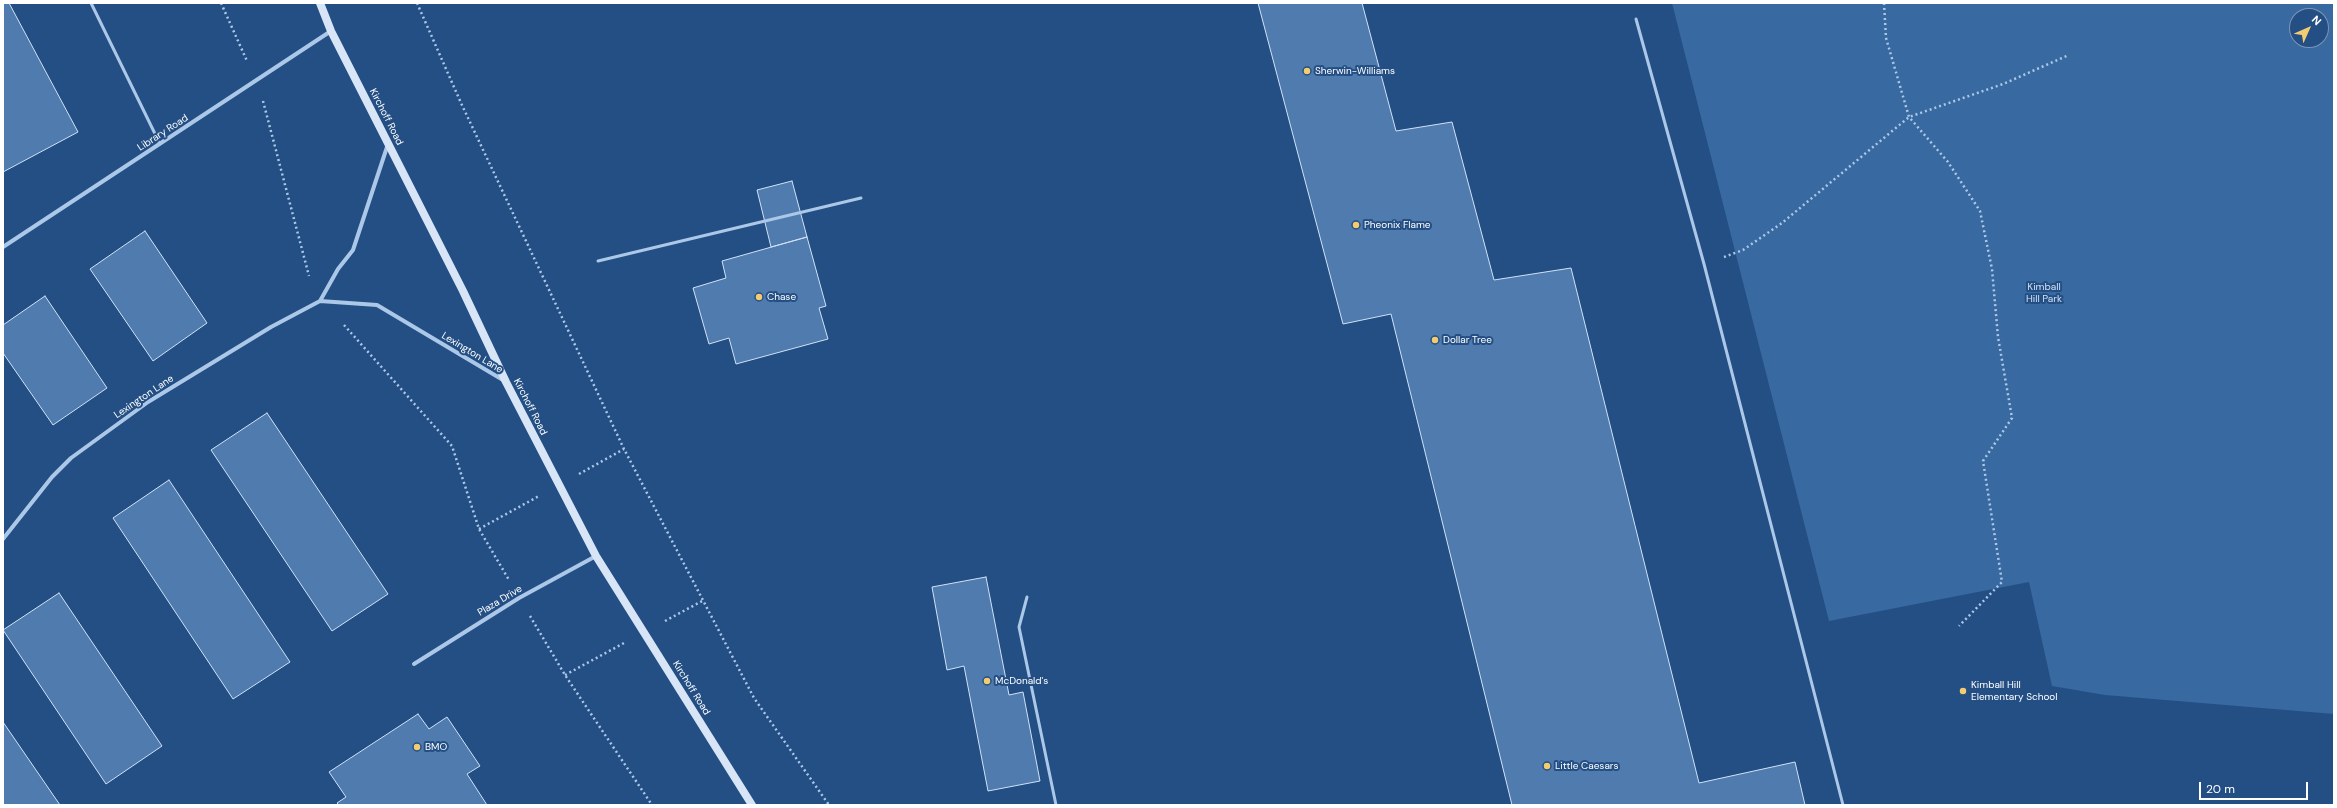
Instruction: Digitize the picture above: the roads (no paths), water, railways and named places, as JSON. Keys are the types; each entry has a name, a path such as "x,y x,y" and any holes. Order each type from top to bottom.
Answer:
{"main road":[{"name":"Kirchoff Road","path":"320,3 331,31 506,382 596,556 752,805"}],"street":[{"name":"Library Road","path":"3,247 331,31"},
{"path":"320,301 338,269 353,250 388,143"},
{"name":"Lexington Lane","path":"3,539 52,477 71,458 148,402 271,327 320,301 377,305 506,382"},
{"name":"Plaza Drive","path":"414,664 519,598 596,556"}],"lane":[{"path":"91,3 160,144"},
{"path":"1636,19 1704,264 1843,805"},
{"path":"598,261 861,198"},
{"path":"1027,597 1019,627 1056,805"}],"place":[{"name":"Sherwin-Williams","path":"1307,71"},
{"name":"Pheonix Flame","path":"1356,225"},
{"name":"Chase","path":"759,297"},
{"name":"Dollar Tree","path":"1435,340"},
{"name":"McDonald's","path":"987,681"},
{"name":"Kimball Hill Elementary School","path":"1963,691"},
{"name":"BMO","path":"417,747"},
{"name":"Little Caesars","path":"1547,766"}],"park label":[{"name":"Kimball Hill Park","path":"2044,292"}]}
